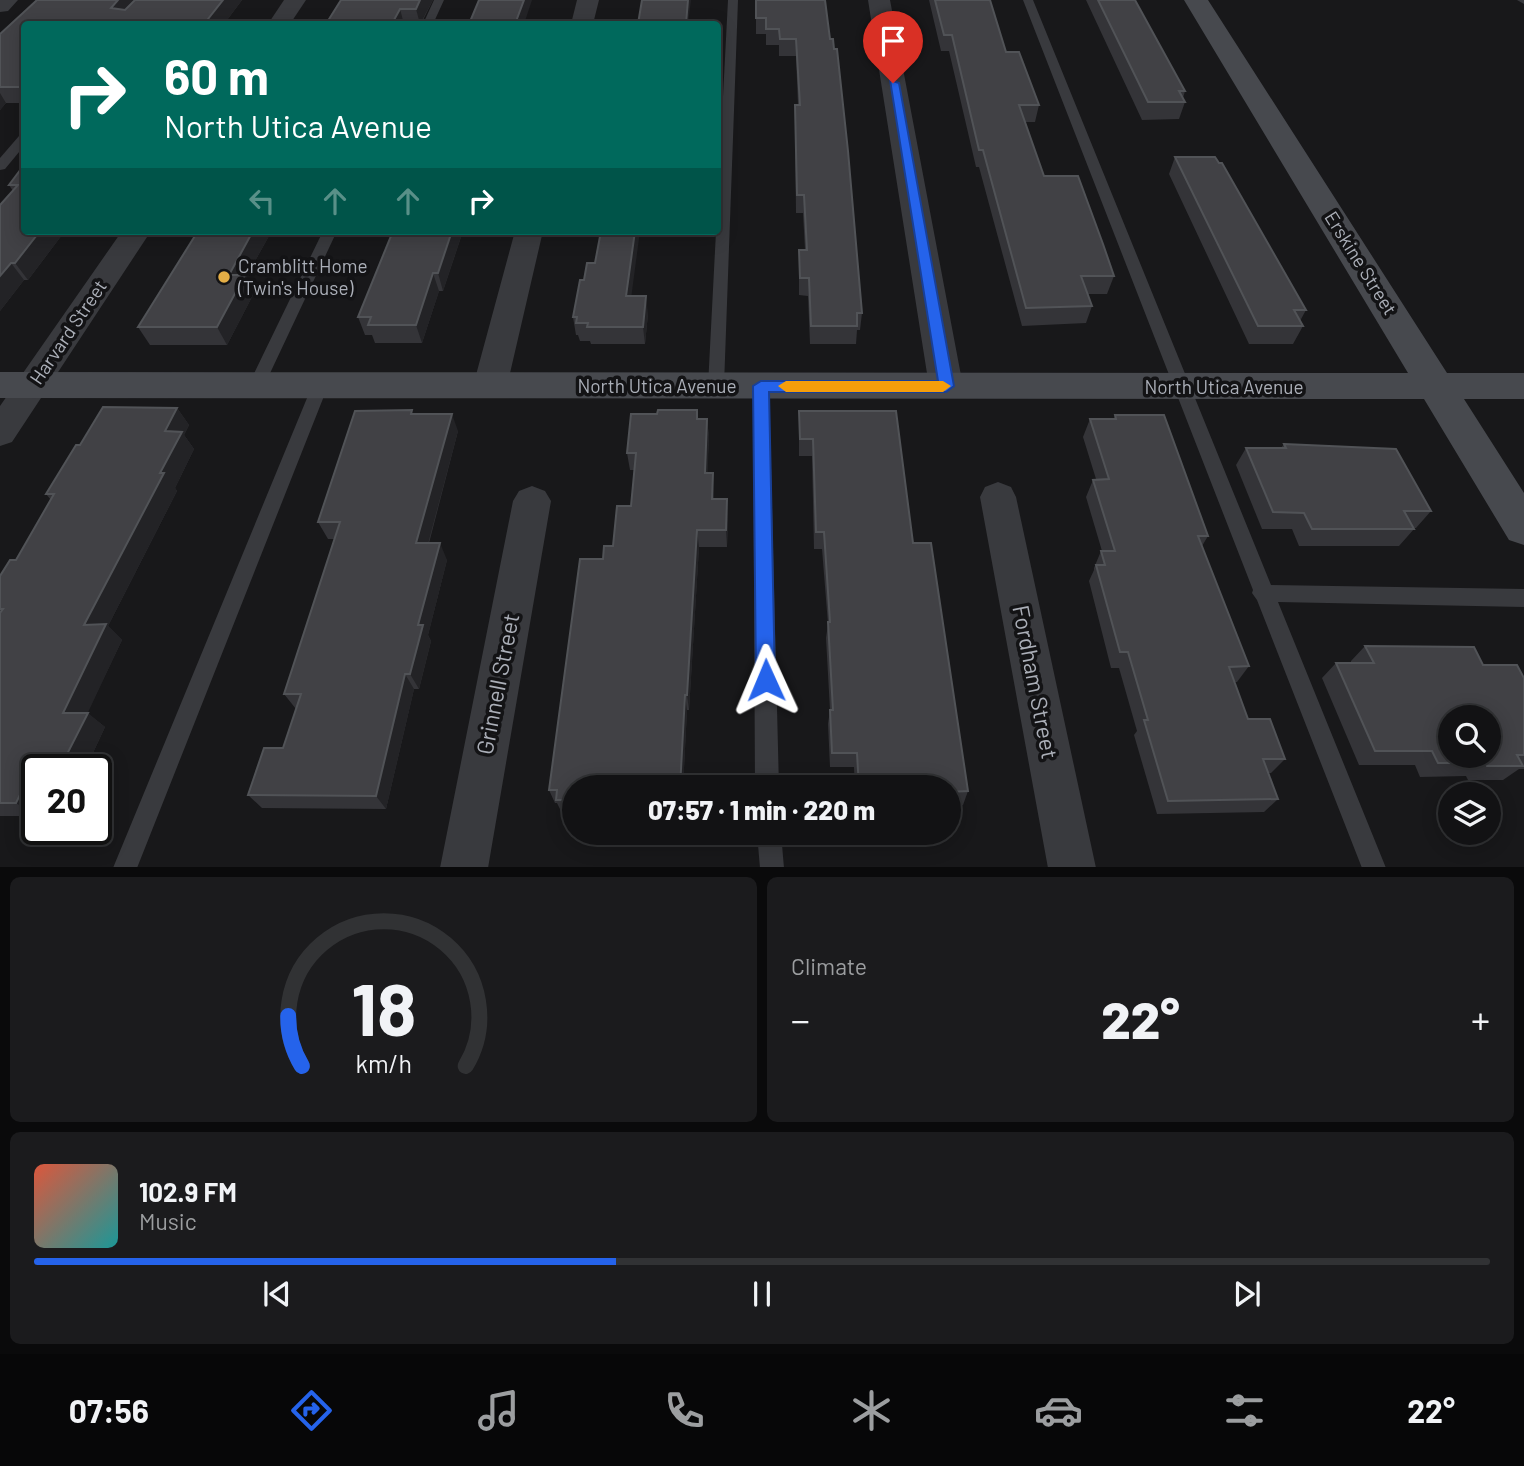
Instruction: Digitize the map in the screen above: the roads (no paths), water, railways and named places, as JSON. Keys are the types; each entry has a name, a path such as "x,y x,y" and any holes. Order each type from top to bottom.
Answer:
{"street":[{"path":"0,6 7,0"},
{"path":"281,21 295,0"},
{"path":"583,21 588,0"},
{"path":"879,0 946,386"},
{"name":"Erskine Street","path":"1196,0 1524,528"},
{"name":"Harvard Street","path":"0,433 16,385 134,235"},
{"path":"490,386 528,235"},
{"name":"North Utica Avenue","path":"16,385 1524,386"},
{"name":"Fordham Street","path":"998,498 1072,867"},
{"name":"Grinnell Street","path":"464,867 532,501"}],"lane":[{"path":"429,21 439,0"},
{"path":"716,386 733,0"},
{"path":"1028,0 1262,593 1374,867"},
{"path":"0,166 21,142"},
{"path":"256,386 328,235"},
{"path":"125,867 320,386"},
{"path":"761,386 767,775"},
{"path":"1262,593 1524,598"},
{"path":"770,845 772,867"}],"place":[{"name":"Cramblitt Home (Twin's House)","path":"224,277"}]}
